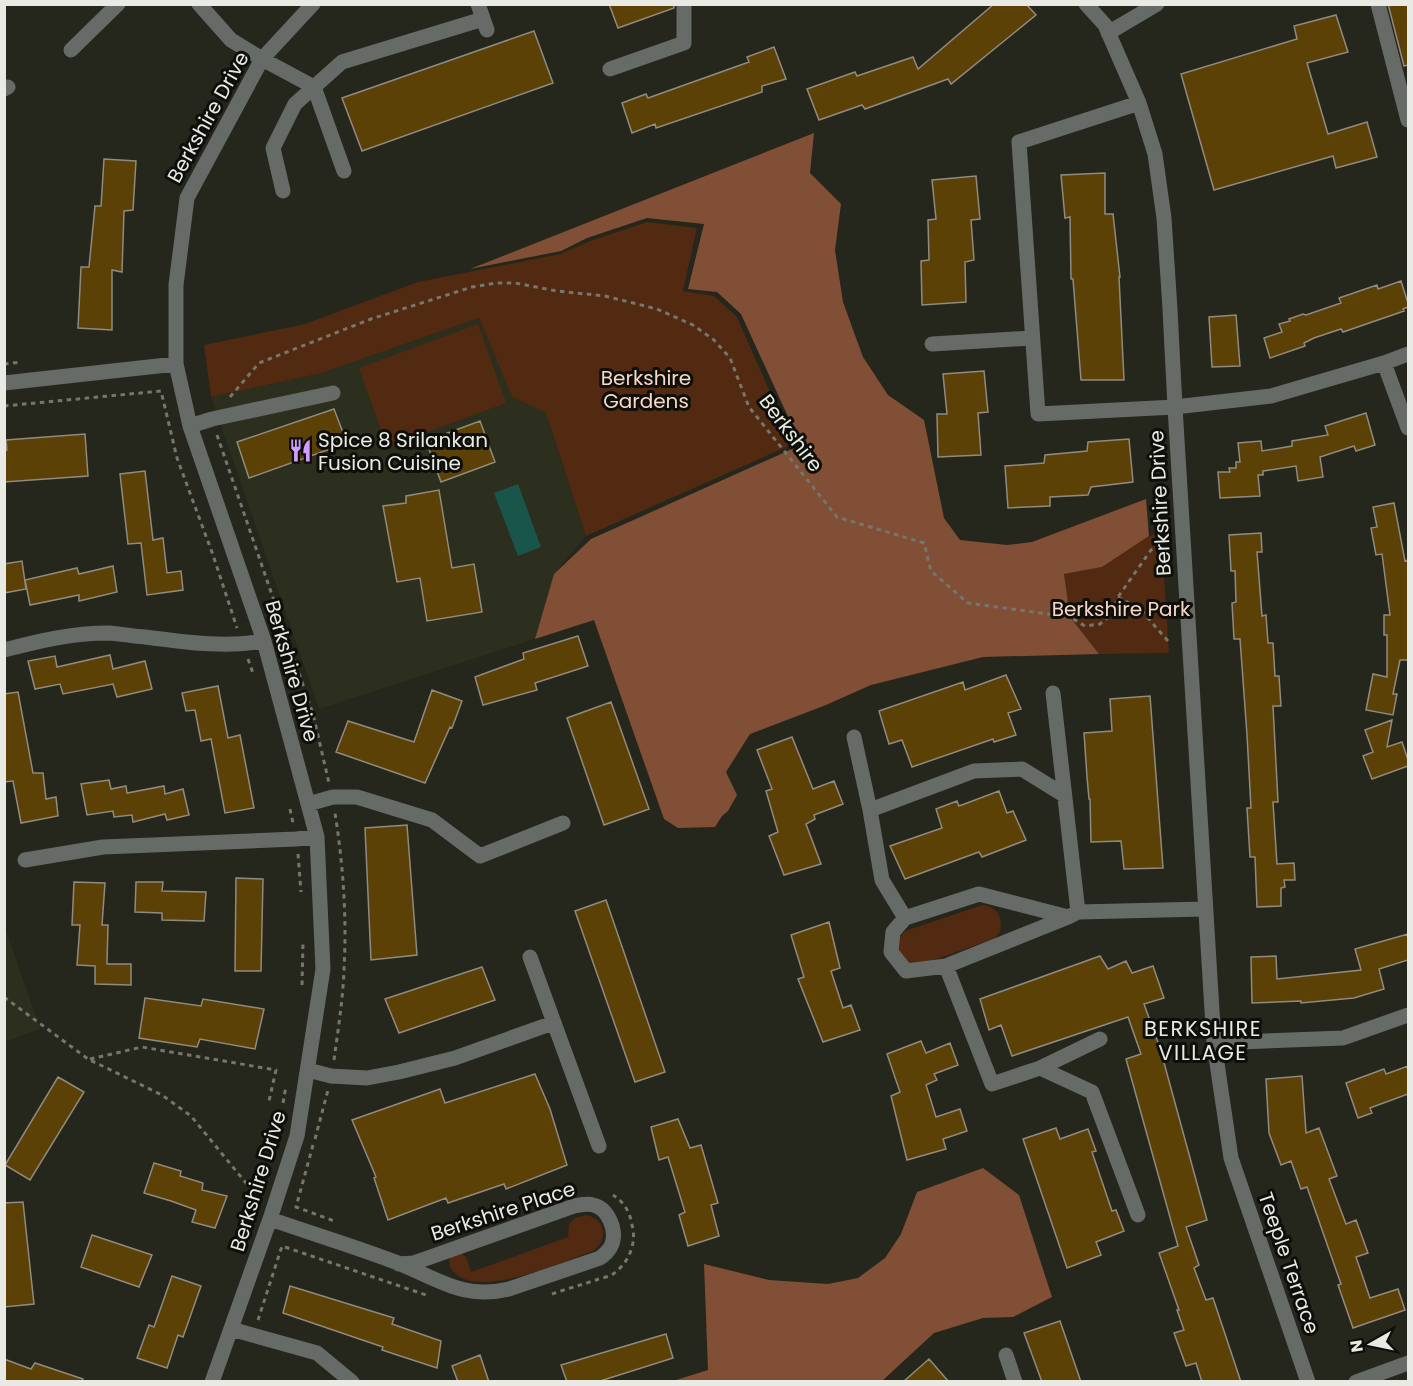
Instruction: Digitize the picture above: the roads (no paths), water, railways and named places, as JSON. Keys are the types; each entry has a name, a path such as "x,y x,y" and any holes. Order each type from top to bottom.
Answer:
{"street":[{"path":"71,50 118,4"},
{"path":"199,4 231,40 314,87 344,171"},
{"name":"Berkshire Drive","path":"212,1382 297,1136 323,969 317,837 264,641 190,426 176,364 176,285 187,198 262,59 312,4"},
{"path":"284,191 273,148 295,104 342,62 485,25 478,4"},
{"path":"610,69 684,43 684,4"},
{"name":"Berkshire Drive","path":"1086,4 1105,25 1139,103 1155,154 1164,218 1214,1043 1231,1158"},
{"path":"1108,33 1157,4"},
{"path":"1378,4 1408,120"},
{"path":"1139,103 1019,142 1038,414 1175,407 1271,396 1408,354"},
{"path":"932,344 1032,338"},
{"path":"1384,363 1408,428"},
{"path":"4,384 176,364"},
{"path":"190,426 212,419 333,393"},
{"path":"4,650 67,636 111,633 214,645 243,645 264,641"},
{"path":"1053,693 1064,795 1073,915"},
{"path":"854,737 882,880 905,918"},
{"path":"870,810 974,771 1022,769 1064,795"},
{"path":"308,804 333,797 357,797 432,820 480,856 563,823"},
{"path":"25,860 103,847 317,837"},
{"path":"1073,915 946,966 906,971 891,952 893,932 905,918 980,894 1073,915 1206,909"},
{"path":"530,957 598,1146"},
{"path":"946,966 992,1084 1040,1068 1100,1039"},
{"path":"1214,1043 1343,1038 1408,1015"},
{"path":"308,1070 332,1076 367,1078 399,1072 455,1058 553,1023"},
{"path":"1040,1068 1092,1092 1138,1215"},
{"name":"Teeple Terrace","path":"1231,1158 1308,1382"},
{"name":"Berkshire Place","path":"270,1219 399,1263 459,1290 472,1292 500,1291 600,1258 612,1243 614,1231 602,1210 594,1205 585,1204 413,1263 399,1263"},
{"path":"231,1329 317,1353 352,1382"},
{"path":"1006,1355 1015,1382"},
{"path":"1356,1382 1408,1363"}],"water":[{"path":"518,484 541,547 518,556 494,493"}],"place":[{"name":"Spice 8 Srilankan Fusion Cuisine","path":"300,451"}],"district":[{"name":"BERKSHIRE VILLAGE","path":"1203,1040"}],"park label":[{"name":"Berkshire Gardens","path":"646,390"},
{"name":"Berkshire Park","path":"1121,609"}]}
